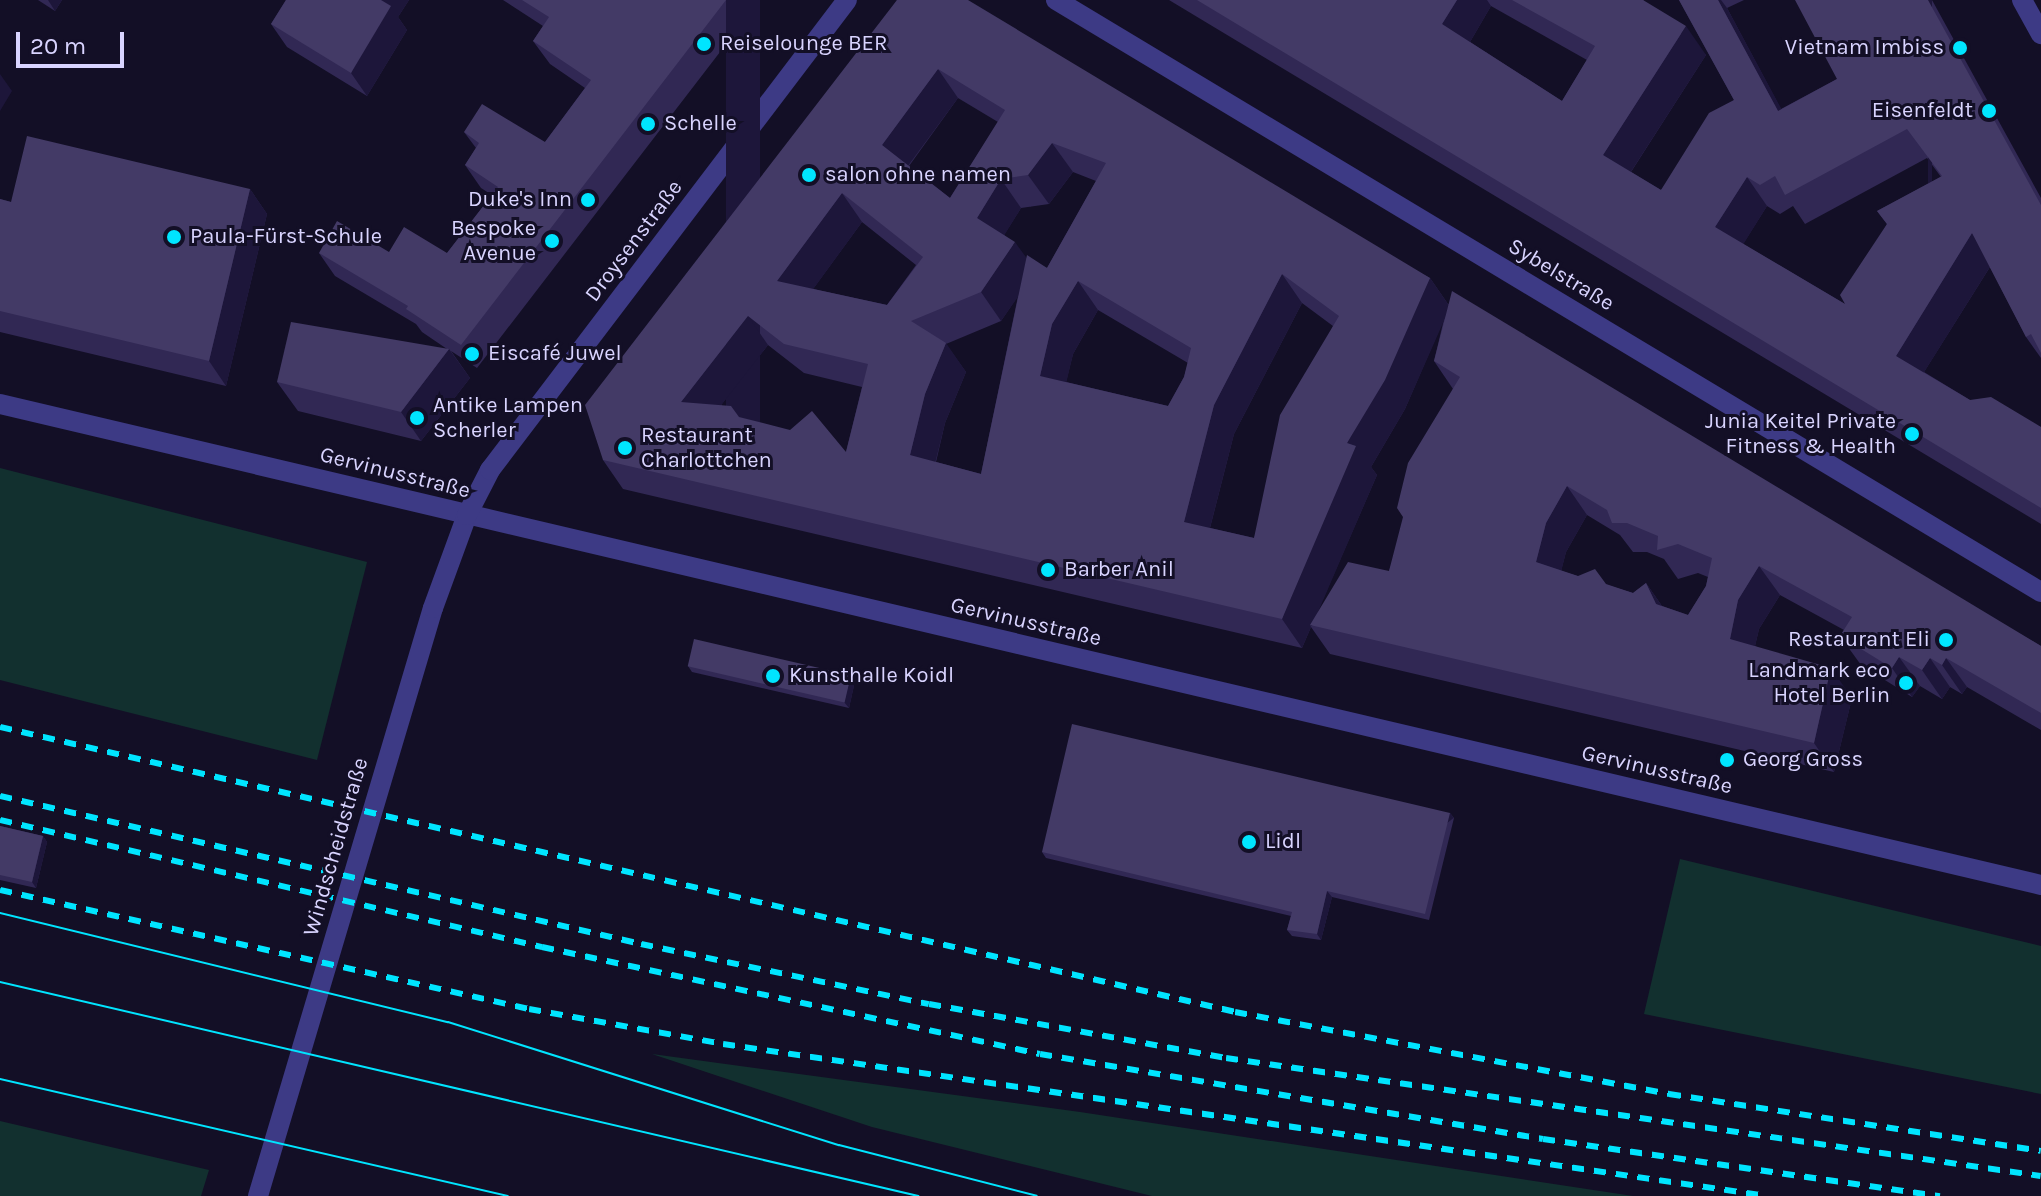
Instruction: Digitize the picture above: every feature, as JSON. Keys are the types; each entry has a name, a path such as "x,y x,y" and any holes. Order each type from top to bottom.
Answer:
{"street":[{"name":"Droysenstraße","path":"467,515 498,459 847,0"},
{"name":"Sybelstraße","path":"1056,0 2041,592"},
{"path":"2022,0 2041,34"},
{"name":"Gervinusstraße","path":"0,404 2041,885"},
{"name":"Windscheidstraße","path":"258,1196 436,599 467,515"}],"green space":[{"path":"0,468 367,562 317,760 0,680"},
{"path":"1680,859 2041,946 2041,1094 1644,1014"},
{"path":"652,1054 1080,1112 1633,1196 1152,1196 872,1127"},
{"path":"0,1121 209,1170 201,1196 0,1196"}],"building":[{"path":"286,0 381,0 391,6 351,73 271,24"},
{"path":"522,0 726,0 461,345 406,309 408,306 319,253 337,221 389,252 404,227 447,253 498,187 465,165 479,143 464,132 482,104 545,142 591,80 533,41 549,17"},
{"path":"897,0 968,0 1430,278 1385,380 1347,443 1356,446 1282,619 603,460 585,405","holes":["938,69 1005,110 950,198 882,145","1052,143 1106,163 1047,268 1027,255 981,474 910,455 925,394 946,343 911,321 981,292 1015,242 977,218 1001,179 1028,175","842,193 923,257 887,305 777,281","1282,274 1339,316 1280,415 1254,538 1184,522 1214,405","1078,281 1191,348 1184,377 1168,406 1040,376 1052,324","748,316 784,344 868,364 846,452 812,411 790,430 739,417 731,406 681,402"]},
{"path":"1197,0 1457,0 1442,24 1562,101 1595,46 1512,0 1643,0 1686,26 1603,155 1661,190 1709,113 1734,100 1679,0 1718,0 1778,111 1837,79 1795,0 1928,0 2041,205 2041,353 2031,334 2026,337 1972,233 1896,356 1970,400 1991,397 2041,427 2041,508","holes":["1907,129 1942,176 1877,211 1887,224 1840,295 1845,304 1715,227 1747,177 1760,185 1775,176 1785,195"]},
{"path":"27,136 250,189 209,361 0,311 0,199 11,202"},
{"path":"1452,291 2041,646 2041,713 1946,658 1942,665 1930,658 1922,670 1899,657 1892,668 1840,636 1852,617 1759,566 1738,600 1730,639 1831,668 1814,743 1310,625 1348,562 1389,571 1403,517 1397,508 1408,463 1460,377 1434,361","holes":["1567,486 1607,510 1612,523 1627,523 1658,536 1657,550 1678,544 1712,558 1706,586 1688,615 1656,604 1646,583 1633,593 1606,584 1595,569 1578,576 1536,562 1546,523"]},
{"path":"291,322 449,349 401,412 277,382"},
{"name":"Kunsthalle Koidl","path":"694,639 851,675 845,702 688,666"},
{"name":"Lidl","path":"1072,724 1450,813 1425,914 1327,891 1317,934 1287,930 1292,912 1042,852"},
{"path":"0,826 43,836 32,882 0,875"}],"tram line":[{"path":"0,913 448,1022 839,1145 1037,1196"},
{"path":"0,982 918,1196"},
{"path":"0,1079 508,1196"}],"railway":[{"path":"0,727 1235,1012 1669,1094 2041,1151"},
{"path":"0,796 641,944 929,1004 1226,1058 2041,1176"},
{"path":"0,820 542,947 1040,1054 1543,1139 1940,1196"},
{"path":"0,890 529,1009 723,1044 1767,1196"}],"place":[{"name":"Reiselounge BER","path":"704,44"},
{"name":"Vietnam Imbiss","path":"1960,48"},
{"name":"Eisenfeldt","path":"1989,111"},
{"name":"Schelle","path":"648,124"},
{"name":"salon ohne namen","path":"809,175"},
{"name":"Duke's Inn","path":"588,200"},
{"name":"Paula-Fürst-Schule","path":"174,237"},
{"name":"Bespoke Avenue","path":"552,241"},
{"name":"Eiscafé Juwel","path":"472,354"},
{"name":"Antike Lampen Scherler","path":"417,418"},
{"name":"Junia Keitel Private Fitness & Health","path":"1912,434"},
{"name":"Restaurant Charlottchen","path":"625,448"},
{"name":"Barber Anil","path":"1048,570"},
{"name":"Restaurant Eli","path":"1946,640"},
{"name":"Kunsthalle Koidl","path":"773,676"},
{"name":"Landmark eco Hotel Berlin","path":"1906,683"},
{"name":"Georg Gross","path":"1727,760"},
{"name":"Lidl","path":"1249,842"}]}
